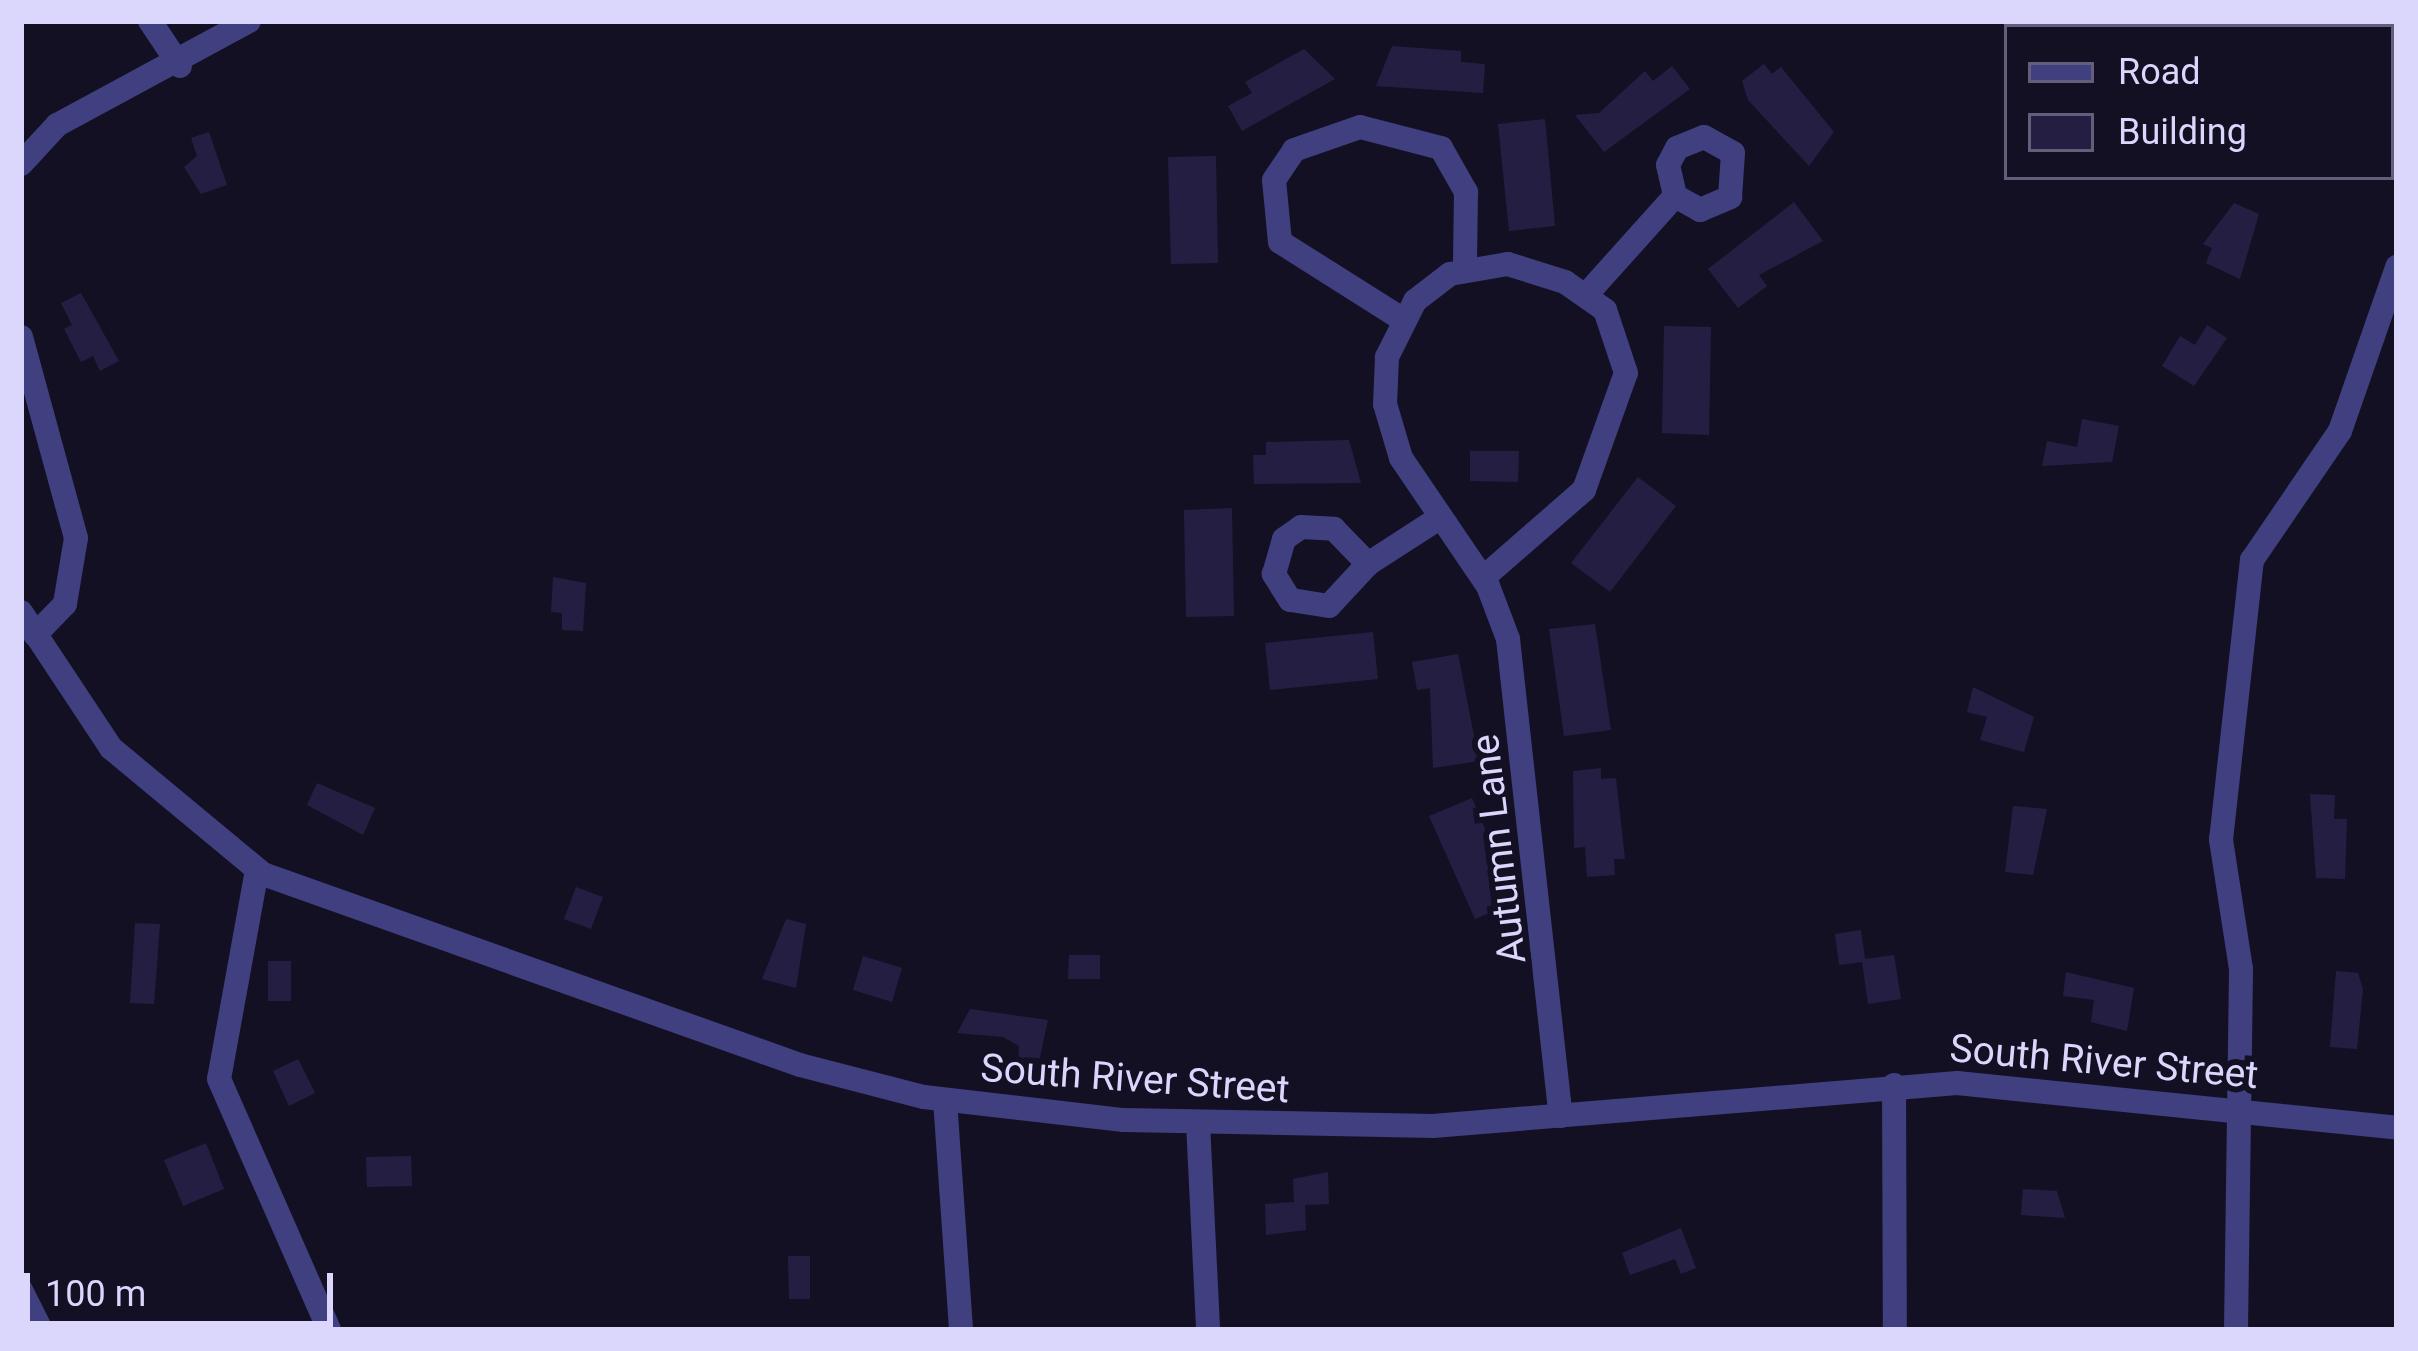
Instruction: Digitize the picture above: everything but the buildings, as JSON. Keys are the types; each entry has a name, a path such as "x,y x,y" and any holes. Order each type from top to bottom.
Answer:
{"street":[{"path":"150,21 180,66"},
{"path":"21,164 58,125 180,66 249,21"},
{"path":"2395,21 2397,40"},
{"path":"1466,268 1466,192 1441,148 1360,128 1294,150 1274,180 1280,242 1402,319 1466,268 1528,268 1587,294 1624,348 1613,431 1565,512 1483,578"},
{"path":"1587,294 1675,196"},
{"path":"2236,1330 2241,969 2221,840 2252,560 2340,431 2397,267"},
{"name":"Autumn Lane","path":"1402,319 1385,404 1401,458 1483,578 1516,690 1561,1116"},
{"path":"21,337 76,538 65,604 35,635"},
{"path":"1368,564 1439,518"},
{"name":"South River Street","path":"21,612 111,748 257,870 344,911 800,1065 945,1100 1198,1124 1561,1116 1894,1085 2236,1108 2397,1128"},
{"path":"257,870 219,1079 329,1330"},
{"path":"1894,1085 1895,1330"},
{"path":"945,1100 961,1330"},
{"path":"1198,1124 1208,1330"},
{"path":"21,1290 40,1330"}]}
